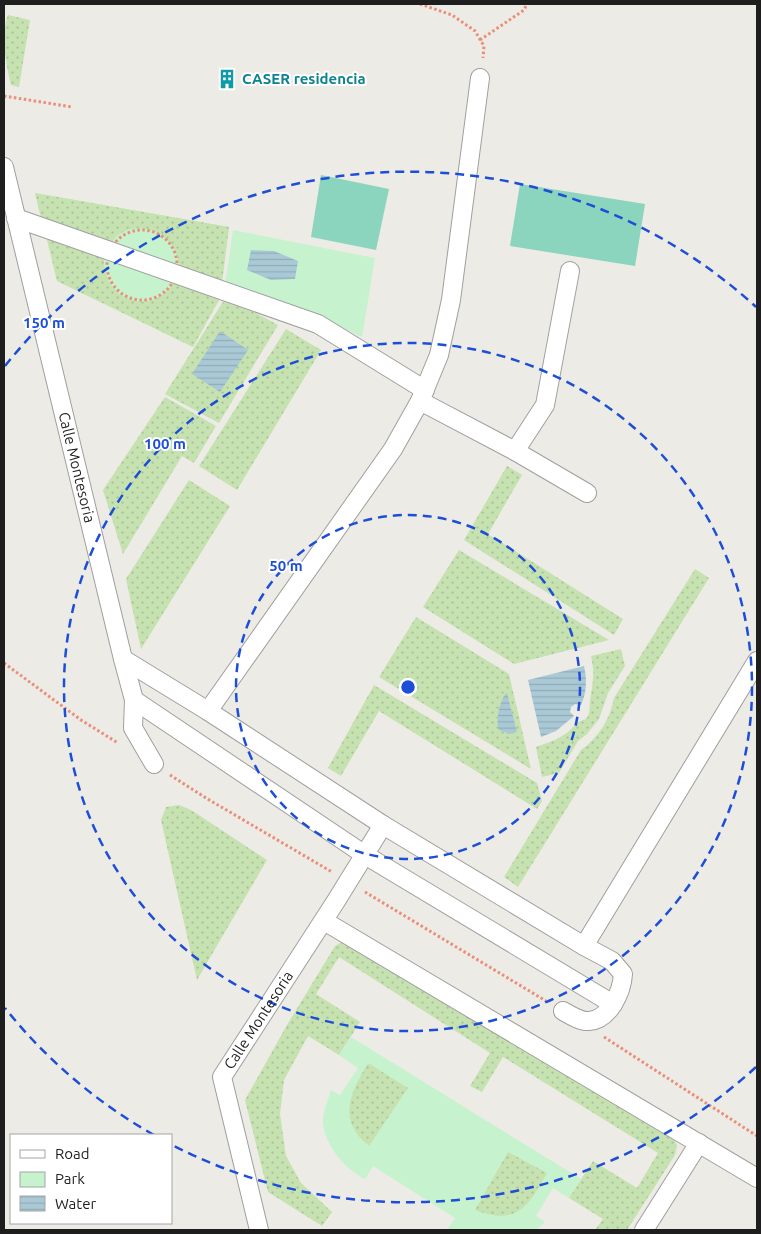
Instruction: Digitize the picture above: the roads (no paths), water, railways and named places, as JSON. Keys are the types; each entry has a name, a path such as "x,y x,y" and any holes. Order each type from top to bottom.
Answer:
{"street":[{"path":"208,711 393,449 422,396 439,355 451,300 480,78"},
{"name":"Calle Montesoria","path":"4,167 134,700 133,728 154,764"},
{"path":"16,218 318,324 422,396 587,493"},
{"path":"515,451 545,405 570,271"},
{"path":"123,660 208,711 383,825 612,961 623,974 623,982 618,996 607,1012 599,1019 587,1022 564,1011"},
{"path":"584,946 757,661"},
{"path":"134,700 365,855 613,1004"},
{"name":"Calle Montesoria","path":"259,1230 222,1077 383,825"},
{"path":"324,920 757,1178"},
{"path":"644,1230 699,1143"}],"water":[{"path":"251,250 274,251 298,261 295,279 271,280 247,270"},
{"path":"220,331 248,350 220,392 192,374"},
{"path":"584,666 586,686 581,705 575,704 571,707 570,712 574,716 556,731 541,737 528,680"},
{"path":"507,693 517,732 509,734 499,730 498,727 500,705 504,695"}],"place":[{"name":"CASER residencia","path":"227,79"}]}
